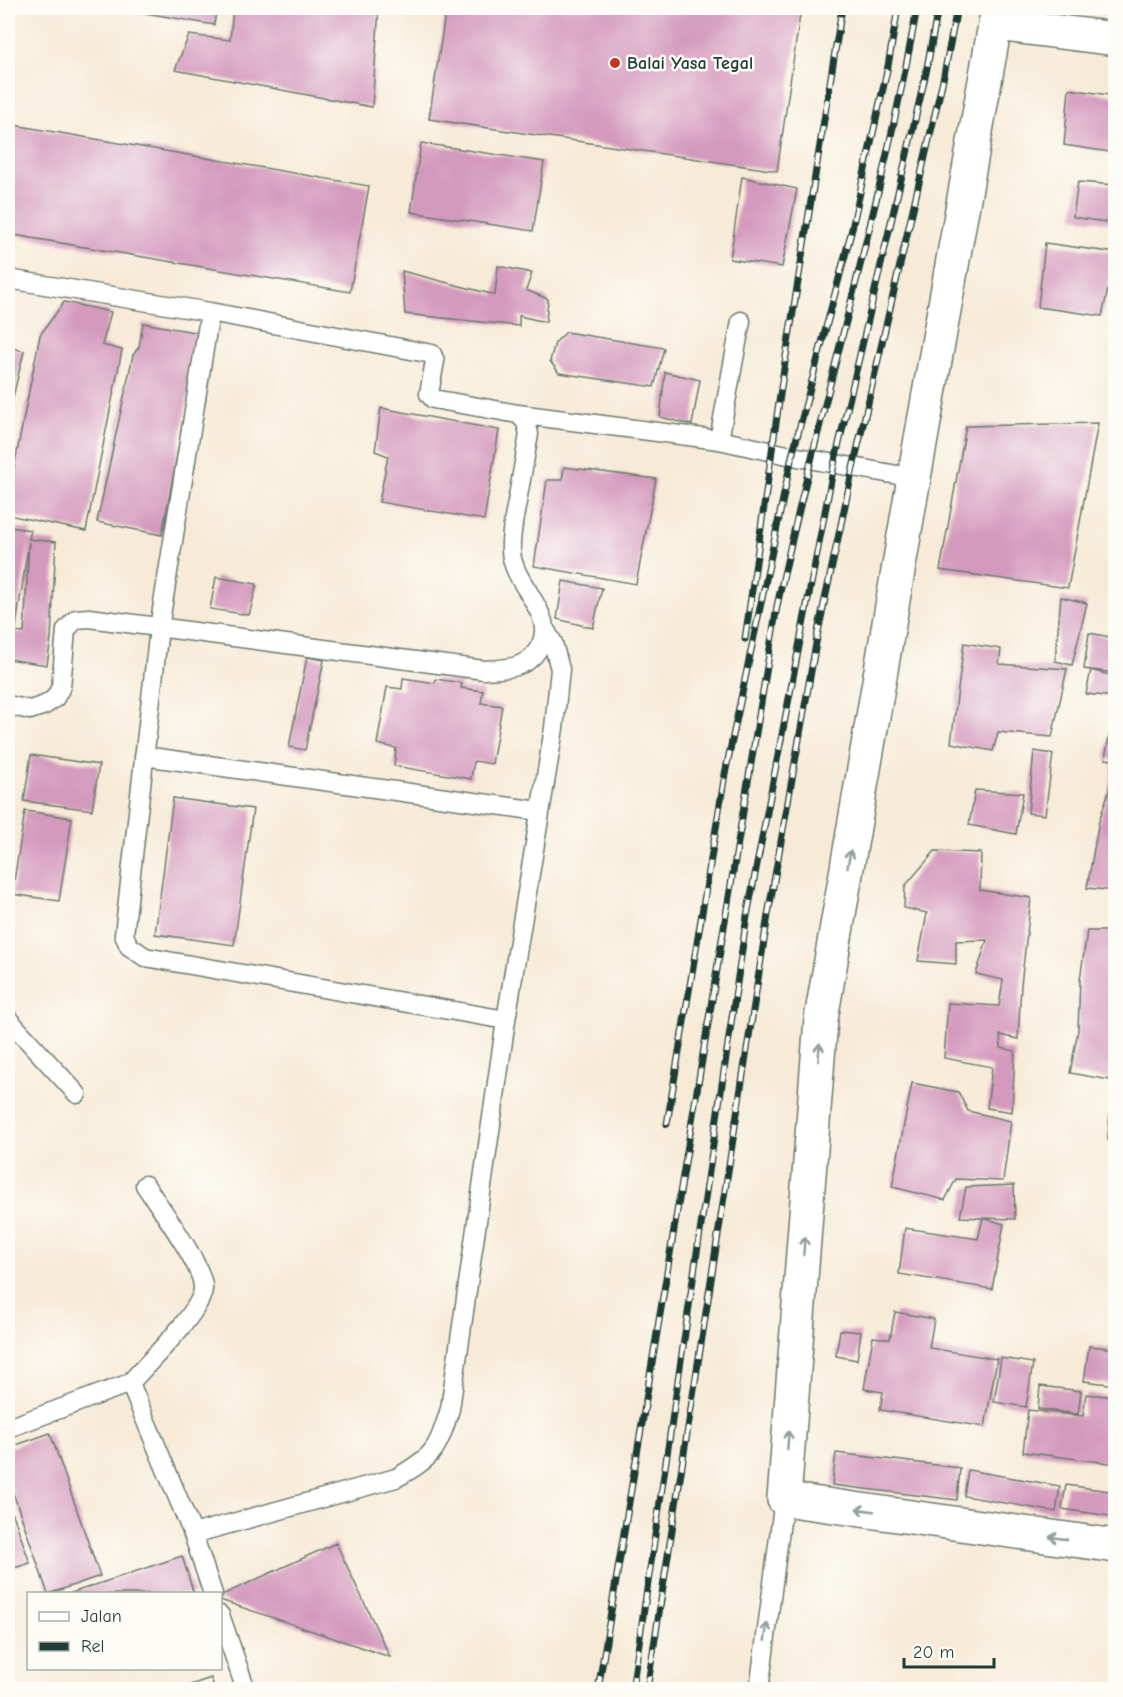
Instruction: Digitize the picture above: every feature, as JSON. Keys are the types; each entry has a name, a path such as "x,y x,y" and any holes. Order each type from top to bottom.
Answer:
{"street":[{"path":"1116,39 997,16 914,478 822,1019 784,1499 1116,1546"}],"lane":[{"path":"8,279 210,312 432,354 435,361 429,394 434,399 518,414 720,440 792,456 914,478"},
{"path":"210,312 159,628 124,935 129,946 145,957 506,1020"},
{"path":"720,440 741,321"},
{"path":"8,705 30,710 45,705 55,698 61,687 66,630 76,620 89,618 484,669 508,669 522,664 534,656 542,645 545,629 544,620 517,575 511,554 512,533 529,434 526,422 518,414"},
{"path":"193,1534 396,1478 420,1465 440,1442 450,1409 506,1020 554,728 560,669 553,643 545,629"},
{"path":"144,756 539,811"},
{"path":"8,1020 77,1094"},
{"path":"8,1428 130,1383 199,1305 204,1287 198,1266 145,1185"},
{"path":"130,1383 193,1534 213,1592"},
{"path":"759,1689 784,1499"},
{"path":"222,1621 246,1689"}],"building":[{"path":"117,8 217,8 214,25"},
{"path":"233,8 379,8 372,107 175,70 189,35 230,40"},
{"name":"Balai Yasa Tegal","path":"446,8 801,8 777,171 429,119"},
{"path":"1069,89 1116,96 1116,153 1064,145"},
{"path":"8,124 369,186 350,292 8,234"},
{"path":"421,143 544,162 533,231 411,212"},
{"path":"742,177 797,189 782,267 730,259"},
{"path":"1078,182 1116,185 1116,224 1073,217"},
{"path":"1045,243 1116,253 1102,316 1038,307"},
{"path":"498,266 532,273 526,290 548,299 546,322 519,316 519,326 405,314 402,271 495,295"},
{"path":"64,302 111,312 102,345 122,350 86,531 8,515 8,498 40,335"},
{"path":"143,323 200,333 162,535 97,522 133,355 139,347"},
{"path":"566,332 664,348 654,387 559,373 550,361 555,343"},
{"path":"8,347 24,351 8,418"},
{"path":"665,372 700,380 692,425 660,417"},
{"path":"381,408 499,430 484,520 379,502 388,456 375,451"},
{"path":"1098,423 1068,588 940,570 966,426"},
{"path":"564,467 656,479 636,584 534,566 547,480 562,480"},
{"path":"8,527 31,530 29,539 56,542 51,638 47,665 8,659","holes":["29,542 24,633 15,632"]},
{"path":"216,577 257,584 249,615 210,609"},
{"path":"563,581 602,588 593,628 557,619"},
{"path":"1061,597 1087,603 1072,665 1055,661"},
{"path":"1089,633 1116,638 1116,673 1084,669"},
{"path":"964,643 1001,649 999,664 1067,669 1052,737 998,732 993,751 951,743"},
{"path":"307,657 324,660 305,750 289,747"},
{"path":"1091,670 1116,677 1116,697 1086,694"},
{"path":"403,678 435,683 436,679 462,683 461,688 483,691 481,703 502,706 492,764 474,761 471,779 394,766 396,748 377,744 387,687 402,689"},
{"path":"1114,708 1116,708 1116,891 1087,888 1099,821 1109,791 1113,760 1105,759"},
{"path":"1034,751 1053,754 1045,815 1028,813"},
{"path":"31,755 99,765 92,810 24,801"},
{"path":"975,790 1023,793 1016,834 969,825"},
{"path":"173,798 253,809 234,945 155,934"},
{"path":"25,811 72,818 59,901 12,894"},
{"path":"935,851 981,853 980,890 1031,898 1021,985 1018,1039 1000,1035 1001,1048 1015,1051 1012,1112 987,1108 992,1067 944,1058 948,1003 999,1006 1003,980 976,974 987,940 956,941 956,964 918,961 927,913 904,908 905,886"},
{"path":"1087,931 1116,931 1116,1048 1109,1080 1070,1073 1078,1030 1080,980"},
{"path":"912,1083 958,1092 968,1111 1011,1121 1003,1181 956,1179 945,1200 892,1187"},
{"path":"1112,1087 1116,1088 1116,1141 1108,1140"},
{"path":"1014,1185 1015,1219 960,1217 966,1187"},
{"path":"983,1218 1004,1224 992,1289 899,1274 905,1228 978,1239"},
{"path":"895,1312 934,1319 929,1348 997,1359 985,1427 880,1410 883,1392 864,1389 873,1337 890,1339"},
{"path":"840,1330 861,1332 857,1360 836,1356"},
{"path":"1089,1346 1116,1349 1116,1385 1084,1381"},
{"path":"1001,1358 1033,1363 1026,1407 994,1402"},
{"path":"1040,1386 1081,1391 1078,1414 1038,1409"},
{"path":"1086,1394 1116,1397 1116,1464 1023,1452 1028,1410 1083,1416"},
{"path":"50,1433 100,1576 54,1592 47,1592 8,1478 8,1448"},
{"path":"836,1453 960,1468 957,1500 832,1485"},
{"path":"968,1470 1060,1486 1056,1512 964,1496"},
{"path":"1066,1485 1116,1492 1116,1517 1062,1509"},
{"path":"13,1514 30,1563 8,1570 8,1516"},
{"path":"336,1543 390,1657 222,1601 222,1595"},
{"path":"182,1556 193,1592 74,1592"},
{"path":"211,1678 215,1690 178,1690 178,1689"}],"railway":[{"path":"745,639 782,381 842,8"},
{"path":"667,1124 725,774 792,456 851,233 888,66 898,8"},
{"path":"598,1690 777,606 886,158 917,8"},
{"path":"632,1690 747,916 834,465 926,73 938,8"},
{"path":"647,1690 768,915 818,632 853,468 944,75 957,8"}],"place":[{"name":"Balai Yasa Tegal","path":"615,63"}]}
